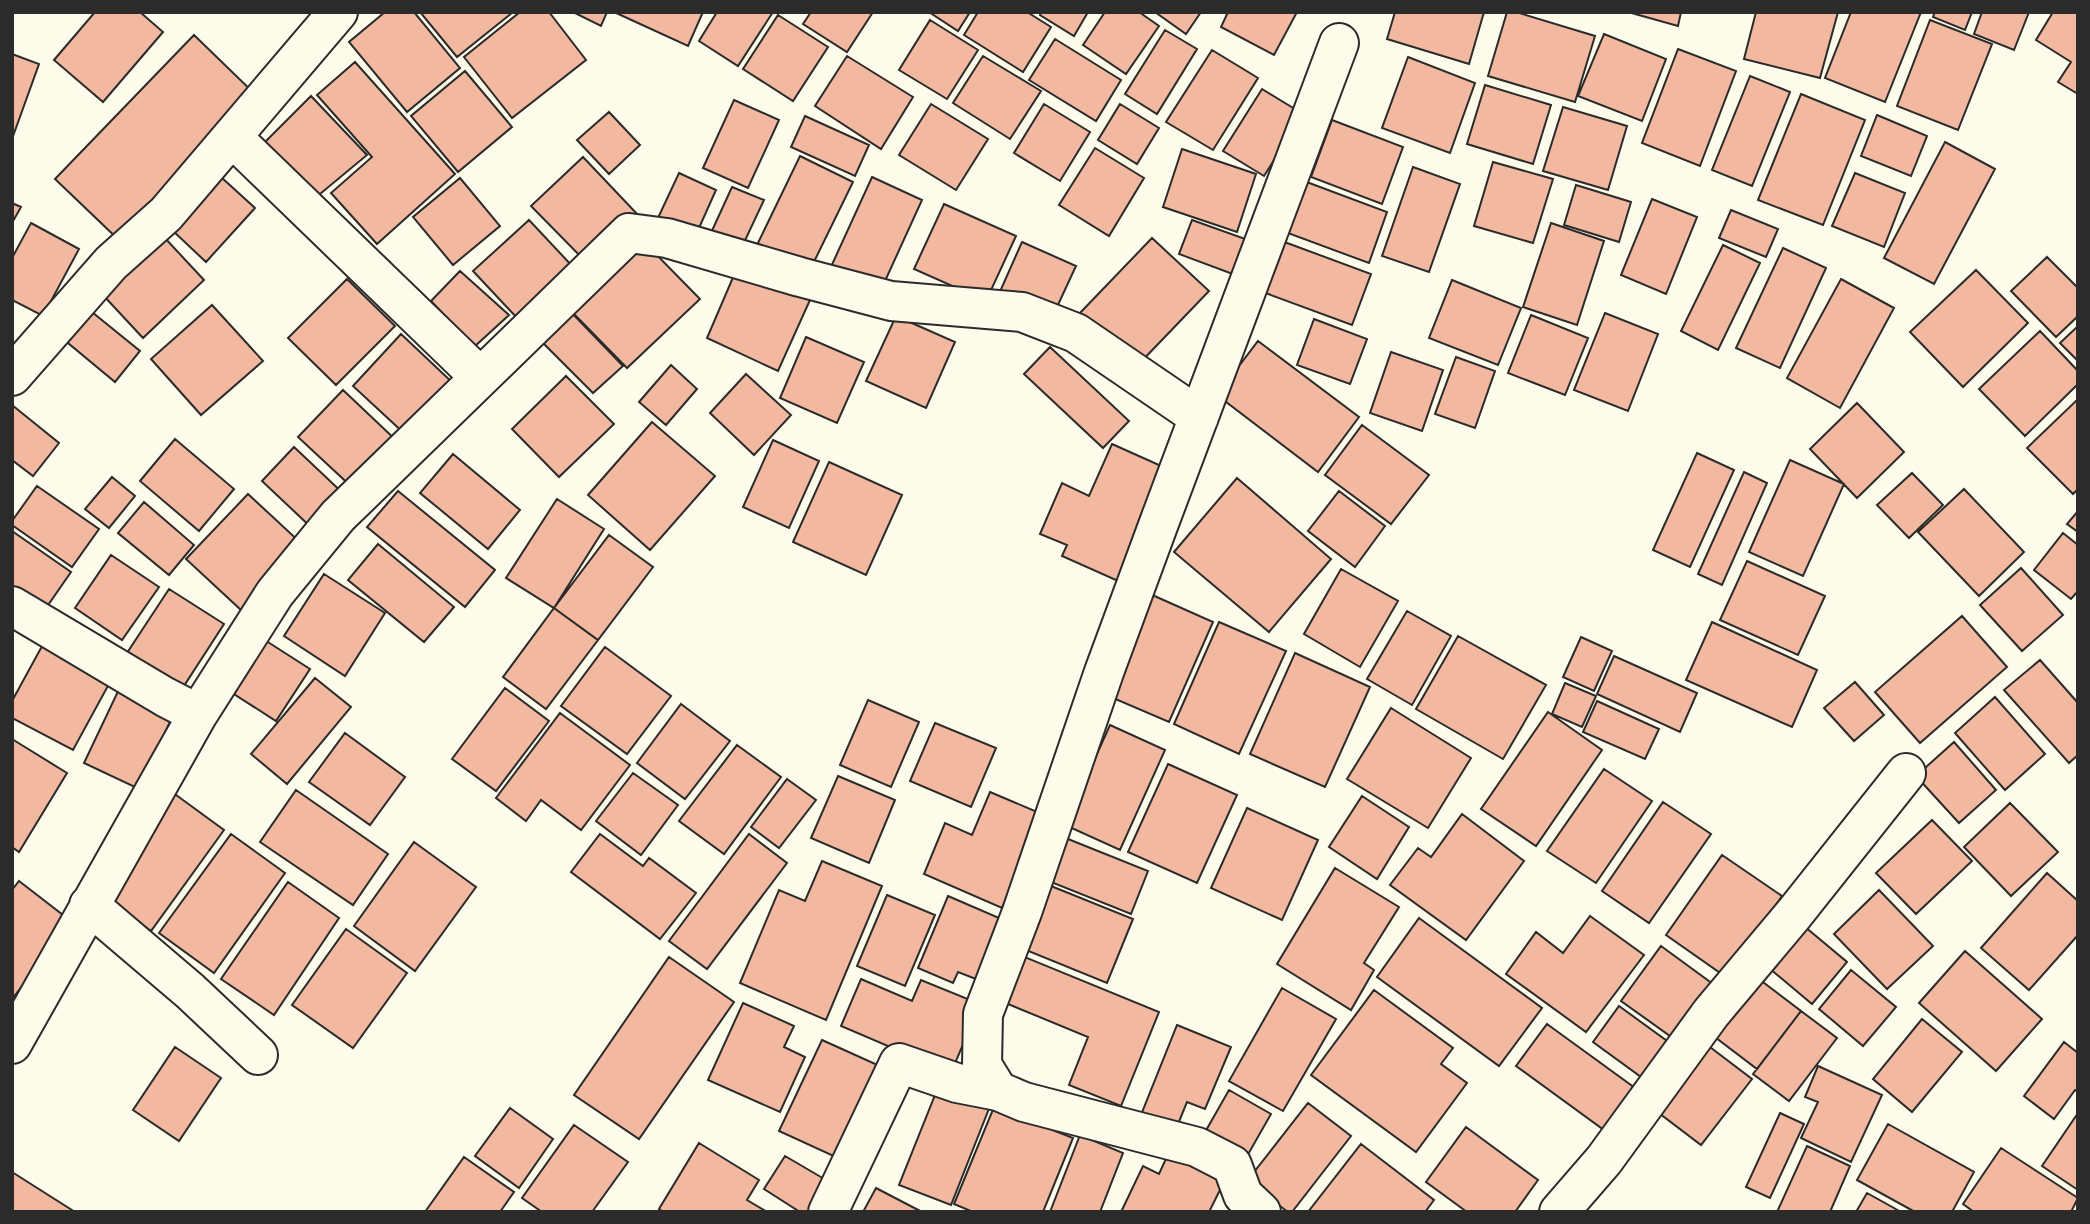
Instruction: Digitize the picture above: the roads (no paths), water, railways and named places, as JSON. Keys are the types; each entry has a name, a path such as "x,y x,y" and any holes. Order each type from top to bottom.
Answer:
{"street":[{"path":"12,376 111,263 166,214 338,12"},
{"path":"998,1091 982,1065 983,1014 1054,822 1104,672 1339,43"},
{"path":"232,137 480,377"},
{"path":"12,1044 198,714 275,593 338,516 629,233 667,238 800,278 891,301 1022,312 1076,333 1199,417"},
{"path":"12,606 198,714"},
{"path":"1559,1212 1604,1160 1711,1013 1906,773"},
{"path":"89,905 190,991 258,1055"},
{"path":"828,1212 899,1063 957,1083 998,1091 1024,1102 1197,1147 1232,1165 1245,1206"}]}
